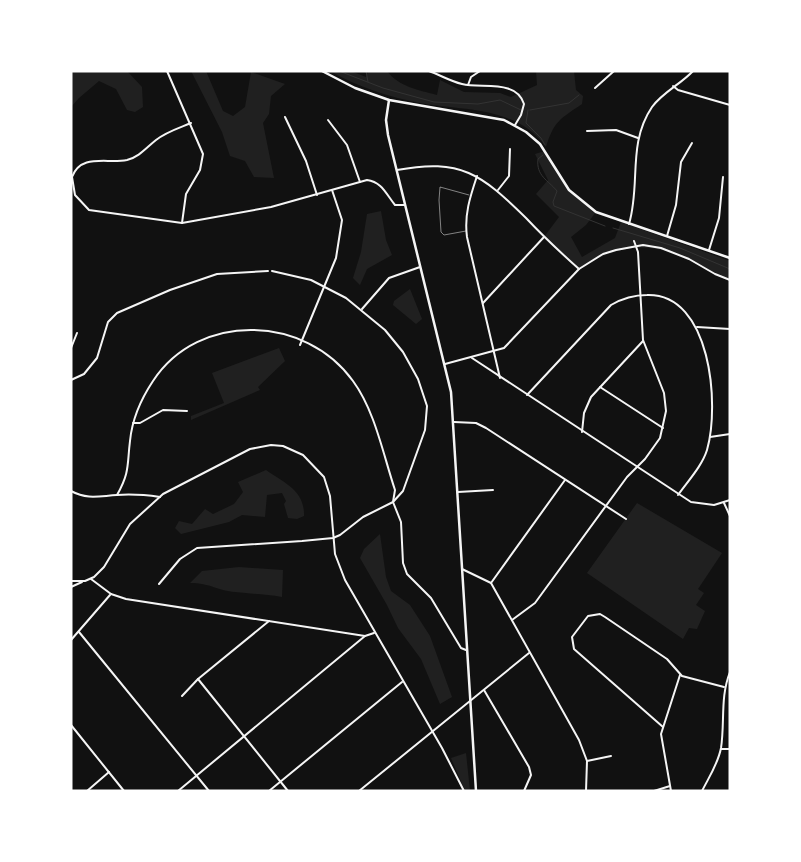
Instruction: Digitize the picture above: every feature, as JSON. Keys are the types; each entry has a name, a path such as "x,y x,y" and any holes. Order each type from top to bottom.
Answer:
{"main road":[{"path":"322,71 355,88 389,100 487,116 515,125 540,144 564,184 576,197 596,212 730,258"},
{"path":"389,100 386,120 420,267 446,364 453,422 458,492 476,791"}],"street":[{"path":"167,71 202,149 203,161 186,194 182,223"},
{"path":"429,71 468,85 501,87 518,94 524,104 522,115 515,125"},
{"path":"468,85 471,77 480,71"},
{"path":"595,88 614,71"},
{"path":"629,224 634,204 637,165 635,149 638,138 652,107 673,86 693,71"},
{"path":"673,86 678,90 730,105"},
{"path":"285,117 306,161 317,195"},
{"path":"328,120 347,145 360,182"},
{"path":"191,123 164,135 134,158 88,162 78,167 72,177 75,196 89,210 182,223 271,207 367,180 377,182 395,205 405,205"},
{"path":"587,131 616,130 638,138"},
{"path":"667,236 676,205 680,162 692,143"},
{"path":"498,190 509,176 510,149"},
{"path":"397,170 421,165 440,165 460,169 477,176 498,190 544,237 579,269"},
{"path":"477,176 465,222 466,231 500,378"},
{"path":"709,250 719,218 723,177"},
{"path":"300,345 326,288 336,258 342,220 332,190"},
{"path":"483,303 544,237"},
{"path":"512,620 534,604 606,505 653,449 662,428 666,411 664,392 643,340 634,241"},
{"path":"446,364 495,352 511,342 579,269 603,254 646,246 673,252 730,280"},
{"path":"362,309 389,278 420,267"},
{"path":"71,380 84,374 97,358 108,322 117,313 170,290 217,274 268,270"},
{"path":"159,584 180,559 204,546 333,538 363,517 393,502 403,491 425,430 427,406 418,379 403,352 386,330 362,309 311,280 272,270"},
{"path":"527,395 611,305 620,299 640,295 662,296 674,301 691,316 697,327 713,390 709,437 703,460 678,495"},
{"path":"697,327 730,329"},
{"path":"117,495 128,472 133,423 143,398 154,380 176,356 201,340 224,333 256,329 277,331 303,339 328,354 346,371 364,398 395,490 393,502 401,522 403,563 407,574 431,598 461,648 467,650"},
{"path":"71,348 77,333"},
{"path":"582,432 586,405 643,340"},
{"path":"471,358 678,495 702,505 724,503 730,500"},
{"path":"600,387 662,428"},
{"path":"133,423 140,423 163,410 187,411"},
{"path":"453,422 482,426 626,519"},
{"path":"709,437 730,434"},
{"path":"71,587 91,579 104,567 130,524 160,497 250,449 271,445 283,446 302,454 324,477 330,496 333,538 340,570 464,791"},
{"path":"491,583 566,480"},
{"path":"458,492 493,490"},
{"path":"71,491 83,497 96,498 117,495 160,497"},
{"path":"724,503 730,516"},
{"path":"462,569 491,583 512,620 579,740 587,761 586,791"},
{"path":"91,579 111,594 126,599 365,636"},
{"path":"71,582 82,582"},
{"path":"71,640 111,594"},
{"path":"663,727 577,652 572,637 588,616 600,614 667,659 680,674 724,687"},
{"path":"182,696 198,679 270,621"},
{"path":"79,632 209,791"},
{"path":"178,791 365,636 374,633"},
{"path":"359,791 530,653"},
{"path":"702,791 716,766 720,749 724,687 730,672"},
{"path":"671,791 662,741 663,727 680,674"},
{"path":"198,679 288,791"},
{"path":"269,791 402,682"},
{"path":"484,690 529,767 531,774 524,791"},
{"path":"71,725 124,791"},
{"path":"720,749 730,749"},
{"path":"587,761 611,756"},
{"path":"86,791 109,772"},
{"path":"654,791 670,786"}],"lane":[{"path":"466,231 444,235 442,232 438,200 440,187 471,196"}],"shaded area":[{"path":"71,71 127,71 142,87 143,107 135,112 127,110 116,89 99,81 71,107"},
{"path":"191,71 206,71 223,111 233,116 245,107 251,72 285,84 271,96 269,114 263,123 274,178 254,177 245,161 230,156 222,132"},
{"path":"330,71 351,71 366,77 368,71 387,71 403,84 437,95 440,80 464,92 500,93 511,97 537,85 536,71 574,71 576,90 583,96 582,104 563,117 555,126 546,147 534,134 520,124 505,117 397,98 363,87"},
{"path":"545,151 569,190 596,212 586,225 571,237 582,257 615,238 621,222 730,261 730,280 673,253 645,247 619,250 579,269 544,237 559,217 536,194 548,180 535,154"},
{"path":"381,211 386,240 392,255 367,269 360,285 353,278 361,252 367,214"},
{"path":"410,289 422,319 416,324 393,305 394,301"},
{"path":"279,348 285,361 258,387 260,390 191,420 191,416 224,403 212,373"},
{"path":"266,470 297,493 301,500 304,516 297,519 288,518 284,504 286,501 282,493 267,495 265,517 242,515 229,522 181,534 175,528 179,521 192,524 205,509 213,514 234,504 243,492 238,482"},
{"path":"637,503 722,553 698,589 704,593 696,605 705,611 697,629 689,628 683,639 587,573"},
{"path":"380,534 386,577 391,591 410,605 430,636 452,697 440,704 421,659 398,628 360,558 364,549"},
{"path":"239,567 283,570 282,597 229,591 203,584 190,583 202,571"},
{"path":"466,753 470,791 465,791 451,758"}],"waterway":[{"path":"339,71 383,88 434,102 478,104 500,100 521,110"},
{"path":"366,71 368,82"},
{"path":"530,110 569,103 579,95"},
{"path":"528,110 526,123 541,138 545,145"},
{"path":"543,155 538,159 539,170 543,177 557,191 553,202 554,206 605,226"},
{"path":"613,228 680,248 730,269"}]}
